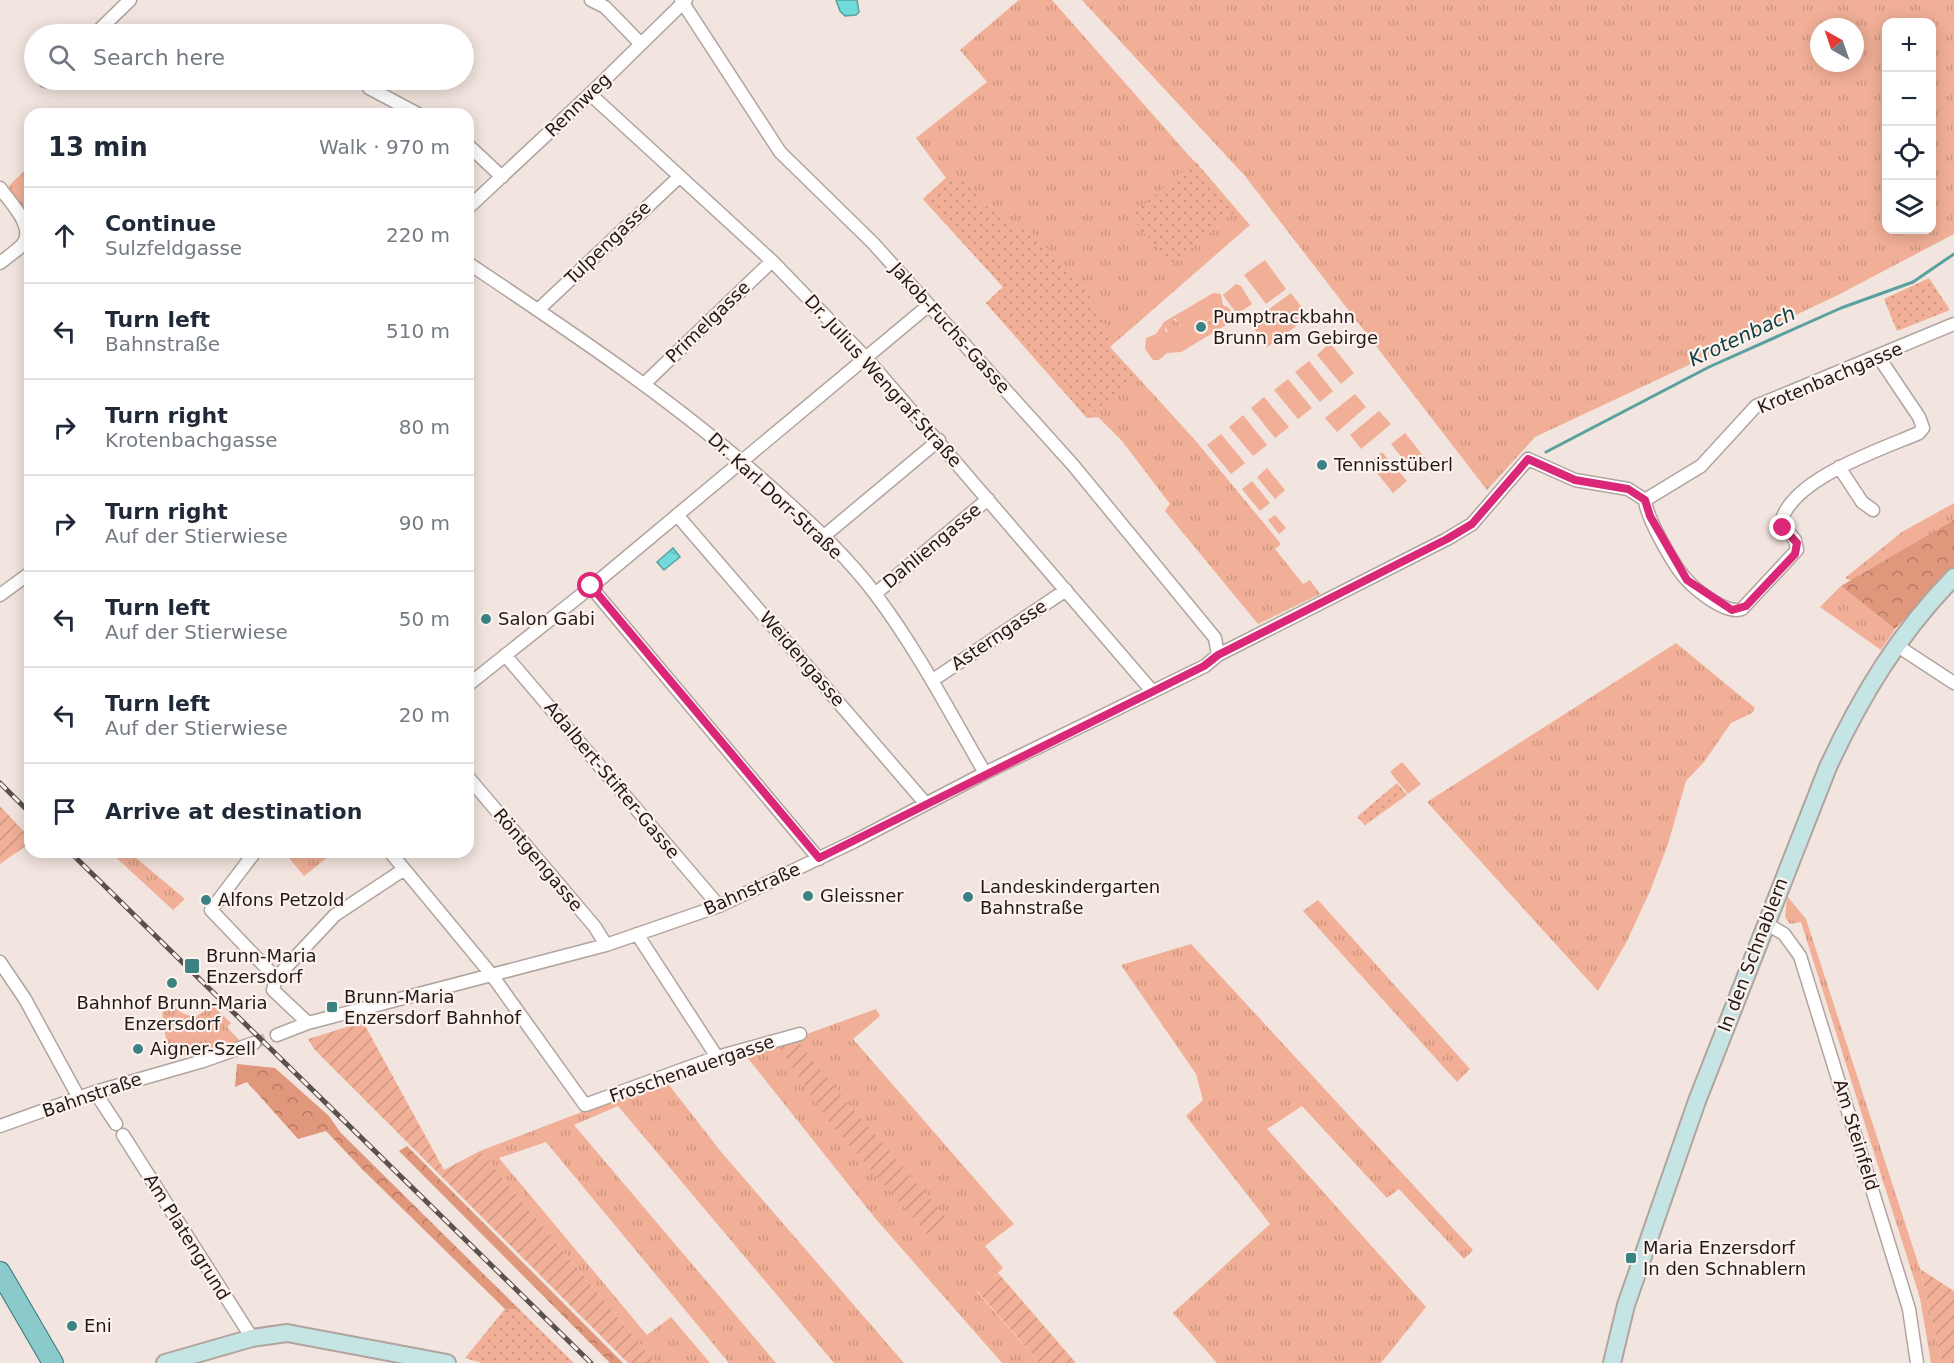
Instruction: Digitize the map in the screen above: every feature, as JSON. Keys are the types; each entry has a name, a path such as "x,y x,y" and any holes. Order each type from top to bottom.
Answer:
{"main road":[{"path":"0,1272 53,1363"}],"street":[{"path":"105,24 130,0"},
{"path":"591,0 604,7 640,43"},
{"name":"Rennweg","path":"474,203 590,94 683,1"},
{"name":"Jakob-Fuchs-Gasse","path":"683,1 780,152 873,243 1088,483 1215,638 1218,655"},
{"path":"373,90 407,108"},
{"name":"Dr. Julius Wengraf-Straße","path":"590,94 772,261 866,358 939,440 1152,691"},
{"path":"474,151 502,177"},
{"name":"Tulpengasse","path":"538,310 679,177"},
{"path":"0,188 24,223"},
{"path":"0,263 24,242"},
{"name":"Primelgasse","path":"644,384 772,261"},
{"name":"Dr. Karl Dorr-Straße","path":"474,267 644,384 742,460 824,536 875,594 933,680 985,774"},
{"path":"474,680 929,305"},
{"name":"Krotenbachgasse","path":"1645,500 1701,466 1756,406 1954,324"},
{"path":"1645,500 1650,516 1687,580 1728,609 1738,611 1797,550 1795,540 1782,526 1782,518 1807,489 1839,467 1919,433 1923,428 1919,417 1878,356"},
{"path":"824,536 939,440"},
{"name":"Bahnstraße","path":"277,1035 308,1023 606,945 718,906 1204,666 1218,655 1323,604 1472,524 1528,459 1575,480 1628,489 1645,500"},
{"path":"1839,467 1862,502 1873,510"},
{"name":"Dahliengasse","path":"875,594 988,499"},
{"name":"Weidengasse","path":"677,515 926,804"},
{"path":"0,595 24,577"},
{"name":"In den Schnablern","path":"1612,1363 1626,1305 1697,1101 1765,922 1828,767 1850,721 1896,645 1954,577"},
{"path":"591,586 819,858"},
{"name":"Asterngasse","path":"933,680 1066,590"},
{"path":"1896,645 1954,683"},
{"name":"Adalbert-Stifter-Gasse","path":"505,655 718,906"},
{"name":"Röntgengasse","path":"474,784 595,927 606,945"},
{"path":"250,858 211,910 276,978"},
{"path":"394,858 491,974"},
{"path":"308,1023 273,990 276,978 335,915 403,870"},
{"name":"Am Steinfeld","path":"1765,922 1784,934 1800,956 1910,1309 1917,1363"},
{"path":"637,934 717,1057"},
{"path":"0,962 25,999 79,1098"},
{"name":"Froschenauergasse","path":"491,974 585,1106 717,1057 800,1034"},
{"name":"Bahnstraße","path":"0,1126 95,1092 254,1043"},
{"name":"Am Platengrund","path":"95,1092 252,1338"},
{"path":"165,1363 191,1359 252,1338 287,1333 447,1363"}],"green space":[{"path":"1019,0 1052,0 1250,225 1110,347 1195,440 1281,544 1275,549 1303,584 1310,580 1320,594 1258,624 1165,511 1170,504 1122,441 1098,417 1087,418 986,303 1003,287 923,199 946,178 916,138 987,82 960,50"},
{"path":"1082,0 1954,0 1954,234 1836,296 1535,437 1487,490 1245,176"},
{"path":"1195,161 1237,210 1172,265 1130,216"},
{"path":"24,171 24,210 8,187"},
{"path":"967,177 979,200 1004,221 1030,231 1063,264 1094,302 1106,325 1110,349 1136,375 1087,418 986,303 1003,287 923,199 946,178 955,183"},
{"path":"1265,260 1286,289 1266,304 1244,275"},
{"path":"1929,278 1950,310 1897,331 1884,299"},
{"path":"1236,284 1241,286 1252,304 1237,314 1223,295"},
{"name":"Pumptrackbahn Brunn am Gebirge","path":"1213,293 1221,294 1223,305 1229,308 1236,319 1181,352 1167,353 1159,360 1153,360 1145,349 1146,338 1156,334 1164,322","holes":["1221,310 1226,312 1207,326 1205,323","1175,318 1180,325 1177,333 1166,332 1165,328"]},
{"path":"1291,293 1309,317 1267,347 1250,323"},
{"path":"1221,310 1226,312 1210,326 1205,324"},
{"path":"1170,320 1176,320 1180,327 1176,334 1170,334 1166,330 1166,324"},
{"path":"1330,343 1354,373 1341,384 1317,355"},
{"path":"1309,361 1333,391 1320,402 1295,372"},
{"path":"1288,379 1312,408 1298,419 1274,390"},
{"path":"1355,394 1366,407 1337,432 1325,418"},
{"path":"1264,397 1289,427 1275,438 1251,408"},
{"path":"1379,411 1391,424 1361,449 1350,435"},
{"path":"1243,415 1267,445 1253,456 1229,427"},
{"path":"1405,433 1429,463 1415,474 1391,444"},
{"path":"1221,434 1245,463 1231,474 1207,445"},
{"path":"1382,452 1407,481 1393,493 1369,463"},
{"path":"1267,468 1285,490 1275,499 1257,477"},
{"path":"1252,481 1270,503 1260,511 1242,489"},
{"path":"1954,503 1954,548 1879,593 1845,578 1902,532"},
{"path":"1275,515 1286,528 1279,534 1268,520"},
{"path":"1954,520 1954,566 1895,629 1841,586"},
{"path":"1841,586 1895,629 1881,650 1820,607"},
{"path":"1676,643 1755,708 1752,713 1731,723 1704,762 1686,781 1668,844 1650,891 1626,943 1598,991 1427,802"},
{"path":"1402,762 1421,784 1408,794 1390,772"},
{"path":"1397,783 1407,795 1365,825 1357,817"},
{"path":"0,806 24,832 24,847 0,864"},
{"path":"117,858 136,858 185,899 173,910"},
{"path":"289,858 327,858 304,876"},
{"path":"1787,896 1806,919 1920,1269 1942,1363 1931,1363 1920,1298 1801,922 1790,924 1785,917"},
{"path":"1318,900 1470,1069 1457,1082 1303,911"},
{"path":"1191,944 1473,1250 1464,1259 1399,1189 1387,1198 1302,1106 1267,1129 1426,1307 1381,1363 1217,1363 1173,1313 1270,1224 1186,1116 1203,1100 1196,1074 1121,965"},
{"path":"213,1006 231,1023 227,1027 240,1041 183,1056 172,1051 166,1039 162,1013 168,1007 174,1007 184,1014 195,1017"},
{"path":"876,1009 880,1016 853,1039 1014,1224 985,1246 1003,1268 977,1292 1040,1363 1002,1363 875,1218 746,1056 669,1085 722,1153 904,1363 834,1363 618,1106 574,1125 776,1363 729,1363 546,1142 499,1158 647,1335 671,1317 710,1363 656,1363 480,1151 720,1059 804,1035"},
{"path":"363,1022 444,1170 480,1151 656,1363 628,1363 314,1049 308,1039"},
{"path":"797,1040 845,1100 947,1218 928,1235 827,1119 779,1047"},
{"path":"237,1064 275,1068 329,1116 340,1132 520,1310 505,1309 326,1131 298,1139 247,1082 235,1087"},
{"path":"407,1146 623,1363 610,1363 399,1151"},
{"path":"1920,1269 1954,1291 1954,1363 1942,1363"},
{"path":"998,1273 1076,1363 1040,1363 977,1291"},
{"path":"505,1309 520,1310 574,1363 482,1363 465,1358"}],"water":[{"path":"836,0 857,0 859,12 856,15 845,16 840,11"},
{"path":"673,548 680,557 664,570 657,562"}],"waterway":[{"name":"Krotenbach","path":"1546,452 1709,367 1841,308 1913,282 1954,254"}],"tunnel":[{"path":"254,1043 277,1035"}],"railway":[{"path":"0,783 24,807"},
{"path":"76,858 591,1363"}],"place":[{"name":"Pumptrackbahn Brunn am Gebirge","path":"1201,327"},
{"name":"Tennisstüberl","path":"1322,465"},
{"name":"Salon Gabi","path":"486,619"},
{"name":"Gleissner","path":"808,896"},
{"name":"Landeskindergarten Bahnstraße","path":"968,897"},
{"name":"Alfons Petzold","path":"206,900"},
{"name":"Brunn-Maria Enzersdorf","path":"192,966"},
{"name":"Bahnhof Brunn-Maria Enzersdorf","path":"172,983"},
{"name":"Brunn-Maria Enzersdorf Bahnhof","path":"332,1007"},
{"name":"Aigner-Szell","path":"138,1049"},
{"name":"Maria Enzersdorf In den Schnablern","path":"1631,1258"},
{"name":"Eni","path":"72,1326"}],"route":[{"path":"591,586 819,858 1204,666 1218,655 1323,604 1447,539 1472,524 1528,459 1575,480 1628,489 1645,500 1650,516 1687,580 1698,590 1728,609 1738,611 1746,606 1795,554 1797,543 1783,528"}]}
